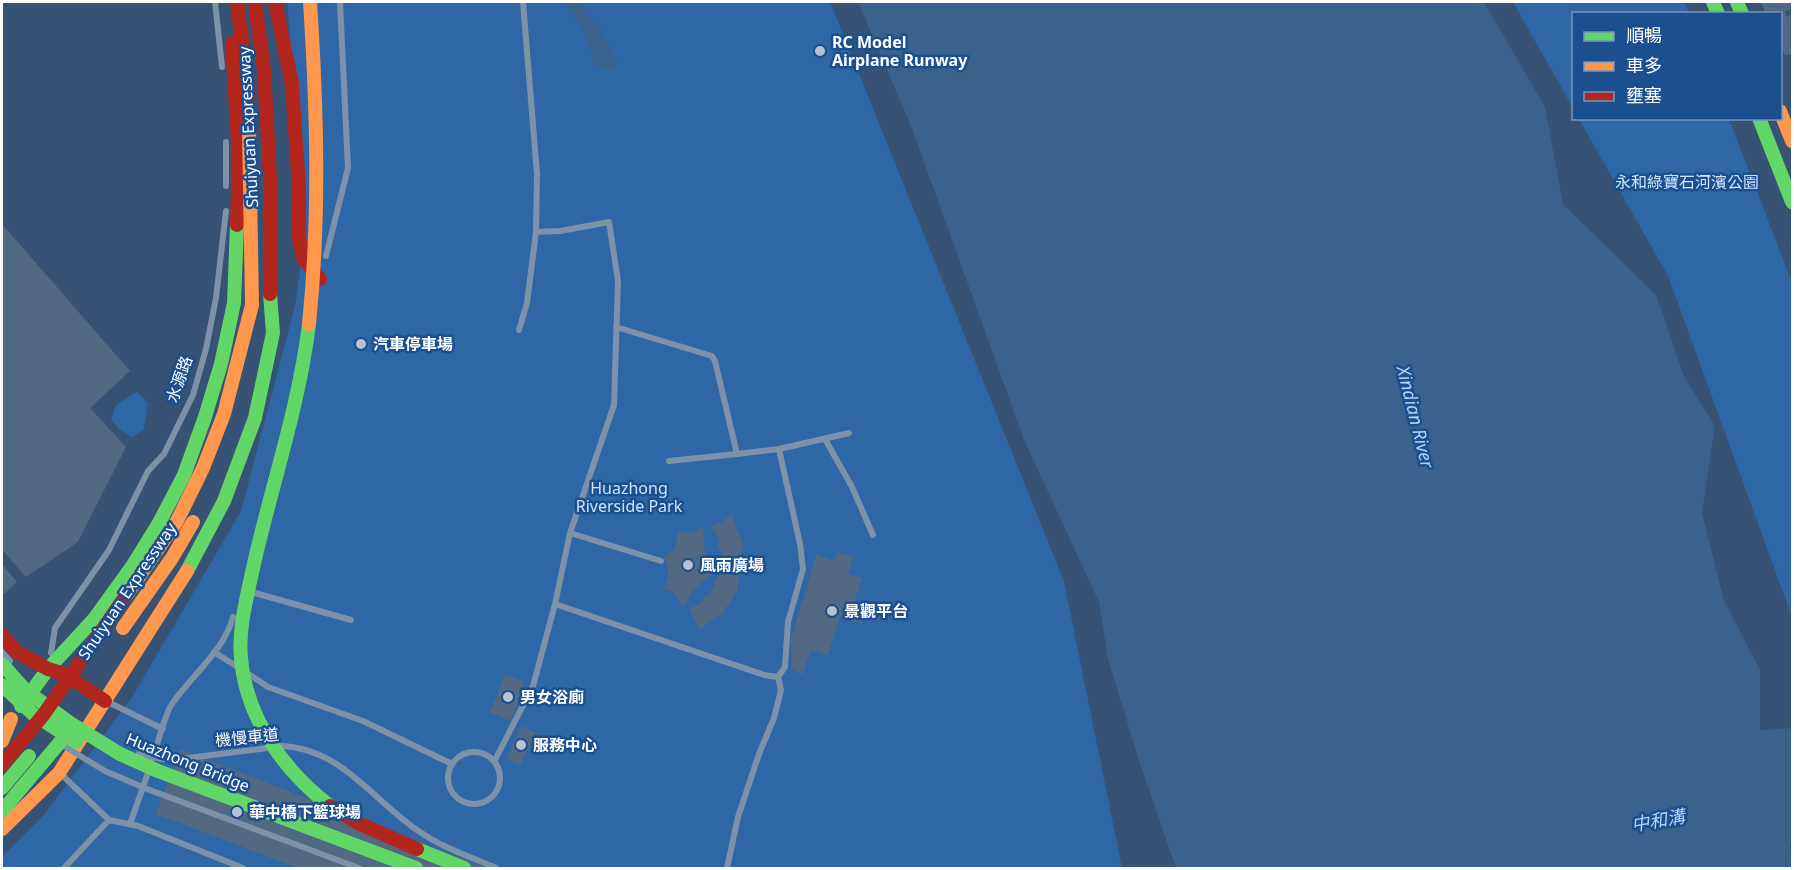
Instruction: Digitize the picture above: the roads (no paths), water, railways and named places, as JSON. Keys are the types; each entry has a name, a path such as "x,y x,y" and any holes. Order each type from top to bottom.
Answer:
{"main road":[{"path":"48,669 94,619 159,524 184,475 221,364 234,303 239,159 232,40 235,2"},
{"name":"Shuiyuan Expressway","path":"2,765 50,706 177,521 203,468 224,414 252,305 249,97 235,2"},
{"name":"Shuiyuan Expressway","path":"245,399 270,301 270,178 264,70 255,2"},
{"path":"275,2 292,84 299,190 299,238 303,258 320,279"},
{"path":"241,658 246,603 256,554 295,401 309,328 318,179 310,2"},
{"path":"1786,116 1792,141"},
{"path":"1760,120 1792,202"},
{"path":"2,829 60,773 179,586 224,501 255,418 273,333 270,301"},
{"name":"Shuiyuan Expressway","path":"116,638 172,558 199,510"},
{"path":"243,566 238,607 241,658 258,722 285,764 327,804 348,817 464,868"},
{"name":"Huazhong Bridge","path":"2,635 25,690 70,723 120,754 158,771 416,868"},
{"path":"11,661 64,674 105,701"},
{"path":"2,696 5,698 21,679 11,661"},
{"name":"水源路","path":"2,741 5,719 48,669"},
{"name":"Shuiyuan Expressway","path":"2,788 50,739 90,675"},
{"name":"Huazhong Bridge","path":"2,685 33,714 50,739 384,868"},
{"path":"5,719 24,731 39,757 60,773"},
{"path":"2,811 50,739"}],"lane":[{"path":"214,2 222,72"},
{"path":"279,435 348,168 340,2"},
{"path":"519,330 527,303 536,232 537,174 524,2"},
{"path":"226,129 226,195"},
{"name":"水源路","path":"48,669 55,628 109,550 147,471 164,454 193,395 206,349 216,298 226,206"},
{"path":"495,760 533,686 555,604 570,533 614,405 618,281 609,222 560,231 536,232"},
{"path":"616,327 712,356 737,454"},
{"path":"669,461 779,449 849,433"},
{"path":"825,439 852,487 873,535"},
{"path":"727,868 738,817 774,718 781,690 778,677 785,667 788,622 803,569 800,544 779,449"},
{"path":"243,566 273,457"},
{"path":"570,533 661,561"},
{"path":"240,589 351,620"},
{"path":"555,604 753,671 778,677"},
{"path":"130,824 170,706 214,652 231,625 235,607"},
{"path":"2,652 11,661"},
{"path":"214,652 268,687 363,721 452,765"},
{"path":"31,683 79,722 115,742"},
{"path":"2,696 50,739 105,771 359,868"},
{"path":"105,701 163,729"},
{"name":"機慢車道","path":"131,751 169,760 283,746 316,753 343,766 398,816 421,833 496,868"},
{"path":"472,752 481,752 495,760 501,776 500,784 489,799 482,803 463,802 456,797 448,781 452,765 457,758 472,752"},
{"path":"60,773 110,820 130,824 243,868"},
{"path":"63,868 110,820"}],"water":[{"path":"564,2 578,2 606,38 617,60 614,69 596,66 583,31"},
{"path":"858,2 1484,2 1545,107 1563,204 1656,295 1684,376 1715,426 1702,513 1724,600 1760,670 1760,730 1792,728 1792,845 1790,845 1792,868 1176,868 1140,764 1108,659 1099,602 1024,440 911,126"}],"place":[{"name":"RC Model Airplane Runway","path":"820,51"},
{"name":"汽車停車場","path":"361,344"},
{"name":"風雨廣場","path":"688,565"},
{"name":"景觀平台","path":"832,611"},
{"name":"男女浴廁","path":"508,697"},
{"name":"服務中心","path":"521,745"},
{"name":"華中橋下籃球場","path":"237,812"}],"park label":[{"name":"永和綠寶石河濱公園","path":"1687,182"},
{"name":"Huazhong Riverside Park","path":"629,497"}],"water label":[{"name":"Xindian River","path":"1415,417"},
{"name":"中和溝","path":"1658,821"}]}
